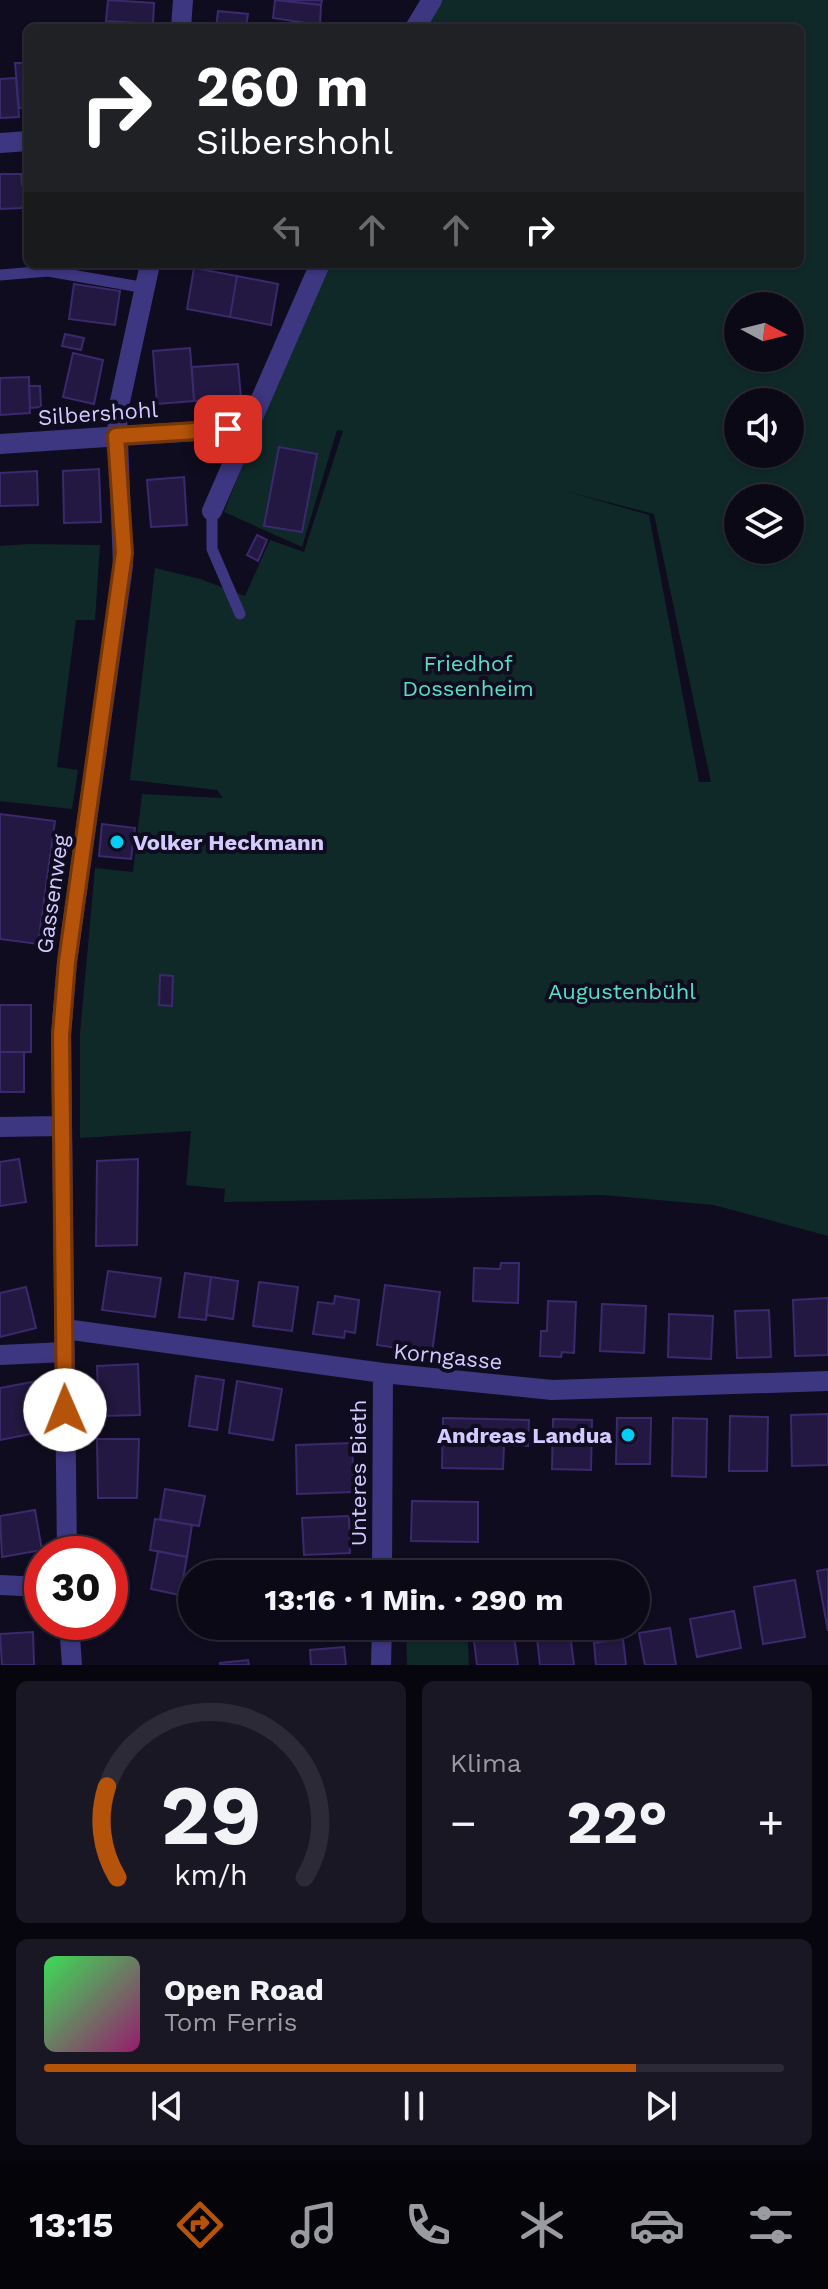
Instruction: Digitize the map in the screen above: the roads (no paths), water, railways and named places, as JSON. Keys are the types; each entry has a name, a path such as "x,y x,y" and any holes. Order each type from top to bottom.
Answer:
{"street":[{"path":"181,24 183,0"},
{"path":"417,24 432,0"},
{"path":"0,143 24,141"},
{"name":"Gassenweg","path":"67,1536 59,1126 67,962 124,553 117,415 149,268"},
{"path":"212,511 318,268"},
{"name":"Silbershohl","path":"0,444 228,429 248,432"},
{"path":"0,1127 59,1126"},
{"name":"Korngasse","path":"65,1329 383,1373 552,1390 828,1381"},
{"path":"0,1355 65,1352"},
{"name":"Unteres Bieth","path":"382,1560 383,1373"},
{"path":"0,1585 24,1586"},
{"path":"70,1640 72,1665"},
{"path":"381,1665 382,1640"}],"lane":[{"path":"0,275 48,271 146,288"},
{"path":"212,511 212,549 240,614"}],"place":[{"name":"Volker Heckmann","path":"117,842"},
{"name":"Andreas Landua","path":"628,1435"}],"park label":[{"name":"Friedhof Dossenheim","path":"468,676"},
{"name":"Augustenbühl","path":"622,991"}]}
